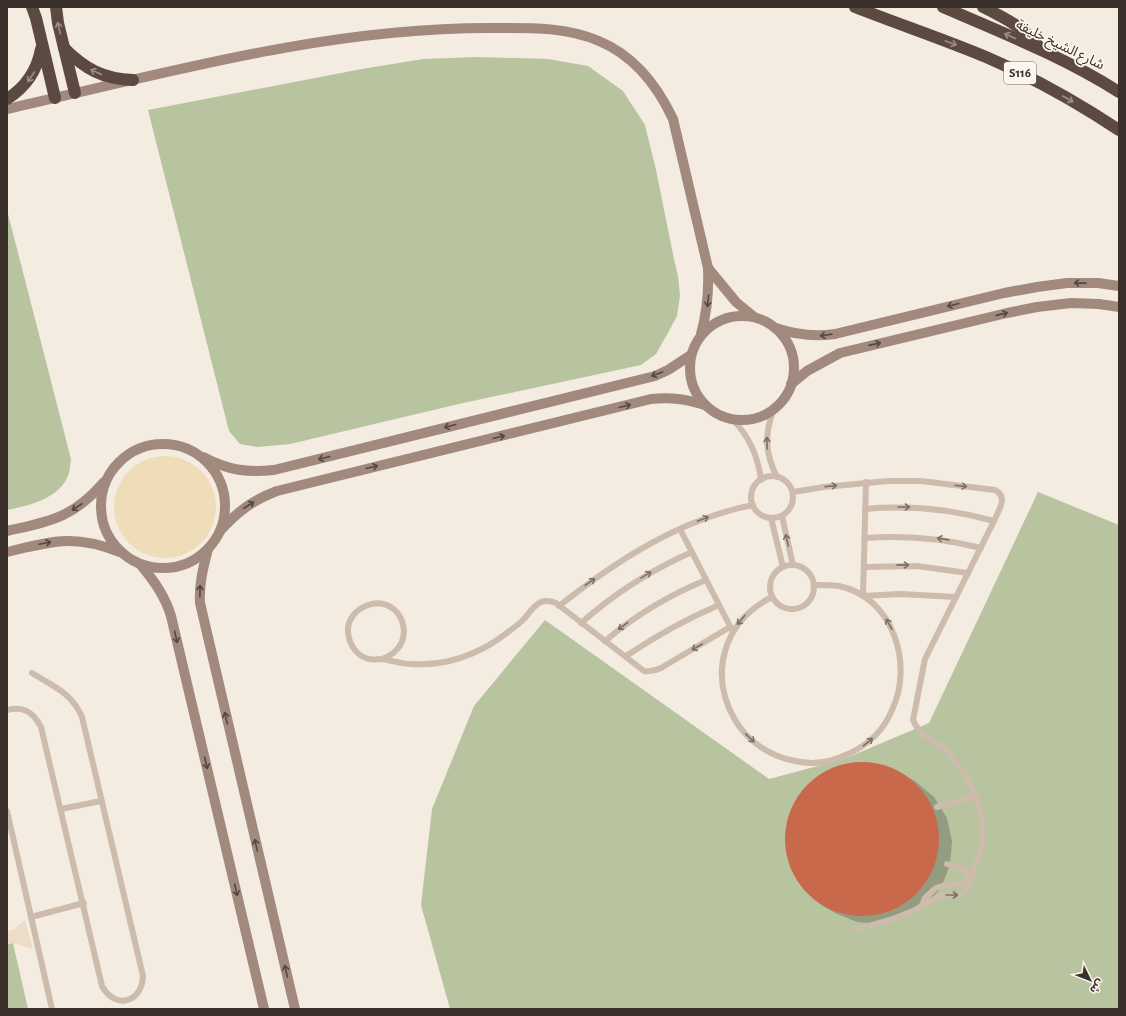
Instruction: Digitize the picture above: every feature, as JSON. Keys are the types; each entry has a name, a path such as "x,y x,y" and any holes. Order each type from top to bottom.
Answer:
{"highway":[{"path":"32,7 55,98"},
{"path":"56,7 58,23 75,93"},
{"name":"S116","path":"855,7 961,47 1012,69 1060,94 1119,130"},
{"path":"878,7 898,15 914,30"},
{"name":"شارع الشيخ خليفة","path":"943,7 1042,50 1089,74 1119,92"},
{"path":"983,7 1019,26 1036,41 1042,50"},
{"path":"7,99 16,94 34,73 42,46"},
{"path":"64,48 75,59 102,75 117,79 133,80"},
{"path":"50,79 70,73"}],"street":[{"path":"7,109 261,51 353,37 479,28 558,30 579,34 600,41 636,64 651,81 663,99 672,119 708,268 707,312 702,334"},
{"path":"708,268 736,302 753,316 776,328 805,336 835,334 1004,293 1037,287 1067,283 1098,283 1119,286"},
{"path":"791,384 807,371 840,353 1007,313 1037,307 1071,303 1099,304 1119,307"},
{"path":"753,316 734,316 716,322 702,334 695,344 691,355 691,382 696,394 705,405 717,414 733,420 746,420 760,416 774,409 784,398 791,384 794,369 792,354 786,340 776,328"},
{"path":"7,531 46,522 63,516 92,497 106,481 114,467 126,455 141,448 157,444 173,444 184,447 219,465 237,471 256,472 274,470 655,376 668,370 691,355"},
{"path":"106,481 101,499 101,519 108,537 120,552 130,560 141,565 159,569 177,567 194,561 208,549 220,531 246,506 261,497 278,490 651,399 668,397 686,399 705,405"},
{"path":"203,457 214,469 222,484 225,499 225,516 220,531"},
{"path":"7,552 50,542 68,540 101,544 120,552"},
{"path":"208,549 199,589 201,611 295,1009"},
{"path":"141,565 162,594 171,616 264,1009"}],"lane":[{"path":"774,409 770,418 767,439 770,460 777,476 787,482 793,492 792,503 786,513 782,516 771,518 762,516 753,505 751,494 753,488 766,477 777,476"},
{"path":"733,420 743,431 751,444 758,463 761,480"},
{"path":"793,492 866,482 921,481 995,490 1001,495 1002,499 1002,503 994,521 925,659 913,720 917,729 921,733 943,748 956,762 964,772 976,796 982,818 983,840 972,875 972,881 963,894 940,896 922,906 887,921 855,929"},
{"path":"863,596 866,482"},
{"path":"559,606 582,588 618,564 680,529 716,514 753,505"},
{"path":"865,509 903,507 940,509 994,521"},
{"path":"782,516 793,565"},
{"path":"771,518 783,567"},
{"path":"680,529 732,630 725,650 722,670 722,680 730,711 742,730 758,746 778,757 812,763 834,760 855,751 881,730 893,710 899,688 900,655 898,643 885,617 879,609 863,596 840,586 815,585"},
{"path":"865,538 885,536 924,537 943,539 981,548"},
{"path":"581,623 633,582 692,552"},
{"path":"793,565 808,571 815,585 813,596 810,601 806,605 796,610 784,608 775,602 772,597 770,585 771,580 778,570 783,567 793,565"},
{"path":"864,567 917,566 968,573"},
{"path":"605,641 636,616 688,587 706,580"},
{"path":"863,596 907,594 956,597"},
{"path":"382,659 389,657 400,647 404,633 404,626 397,613 392,608 378,603 363,606 352,616 348,630 348,637 351,644 360,655 367,658 382,659 396,663 419,664 440,663 454,660 475,652 499,639 517,625 537,604 550,601 559,606 644,670 655,671 732,630 756,605 772,597"},
{"path":"626,656 680,623 719,605"},
{"path":"7,710 23,709 31,713 41,727 84,903 102,986 106,994 114,999 122,1001 131,999 138,993 142,985 143,976 82,717 71,699 32,673"},
{"path":"937,807 976,796"},
{"path":"61,809 101,801"},
{"path":"7,811 52,1009"},
{"path":"947,864 972,875"},
{"path":"922,906 925,898 936,888 945,885 961,884 972,875"},
{"path":"31,917 84,903"}],"green space":[{"path":"477,57 548,59 588,66 623,91 645,125 678,276 680,296 677,316 656,354 641,365 463,403 290,444 257,447 240,444 229,431 148,110 362,69 423,59"},
{"path":"7,210 71,459 67,478 56,491 33,504 7,510"},
{"path":"1038,492 1119,525 1119,1009 450,1009 421,905 432,809 474,706 545,620 769,779 844,759 929,723"},
{"path":"13,943 28,1009 7,1009 7,944"}],"sand":[{"path":"165,456 185,460 201,471 212,487 216,507 212,527 201,543 185,554 165,558 145,554 129,543 118,527 114,507 118,487 129,471 145,460"}],"shaded area":[{"path":"25,920 33,949 13,943 7,944 7,931 13,930"}],"building":[{"path":"854,762 870,762 892,768 917,784 933,809 938,824 938,854 933,869 917,894 905,903 884,913 870,916 854,916 840,913 826,907 813,899 802,888 788,861 785,847 785,831 788,817 794,803 802,790 813,779 840,765"}]}
